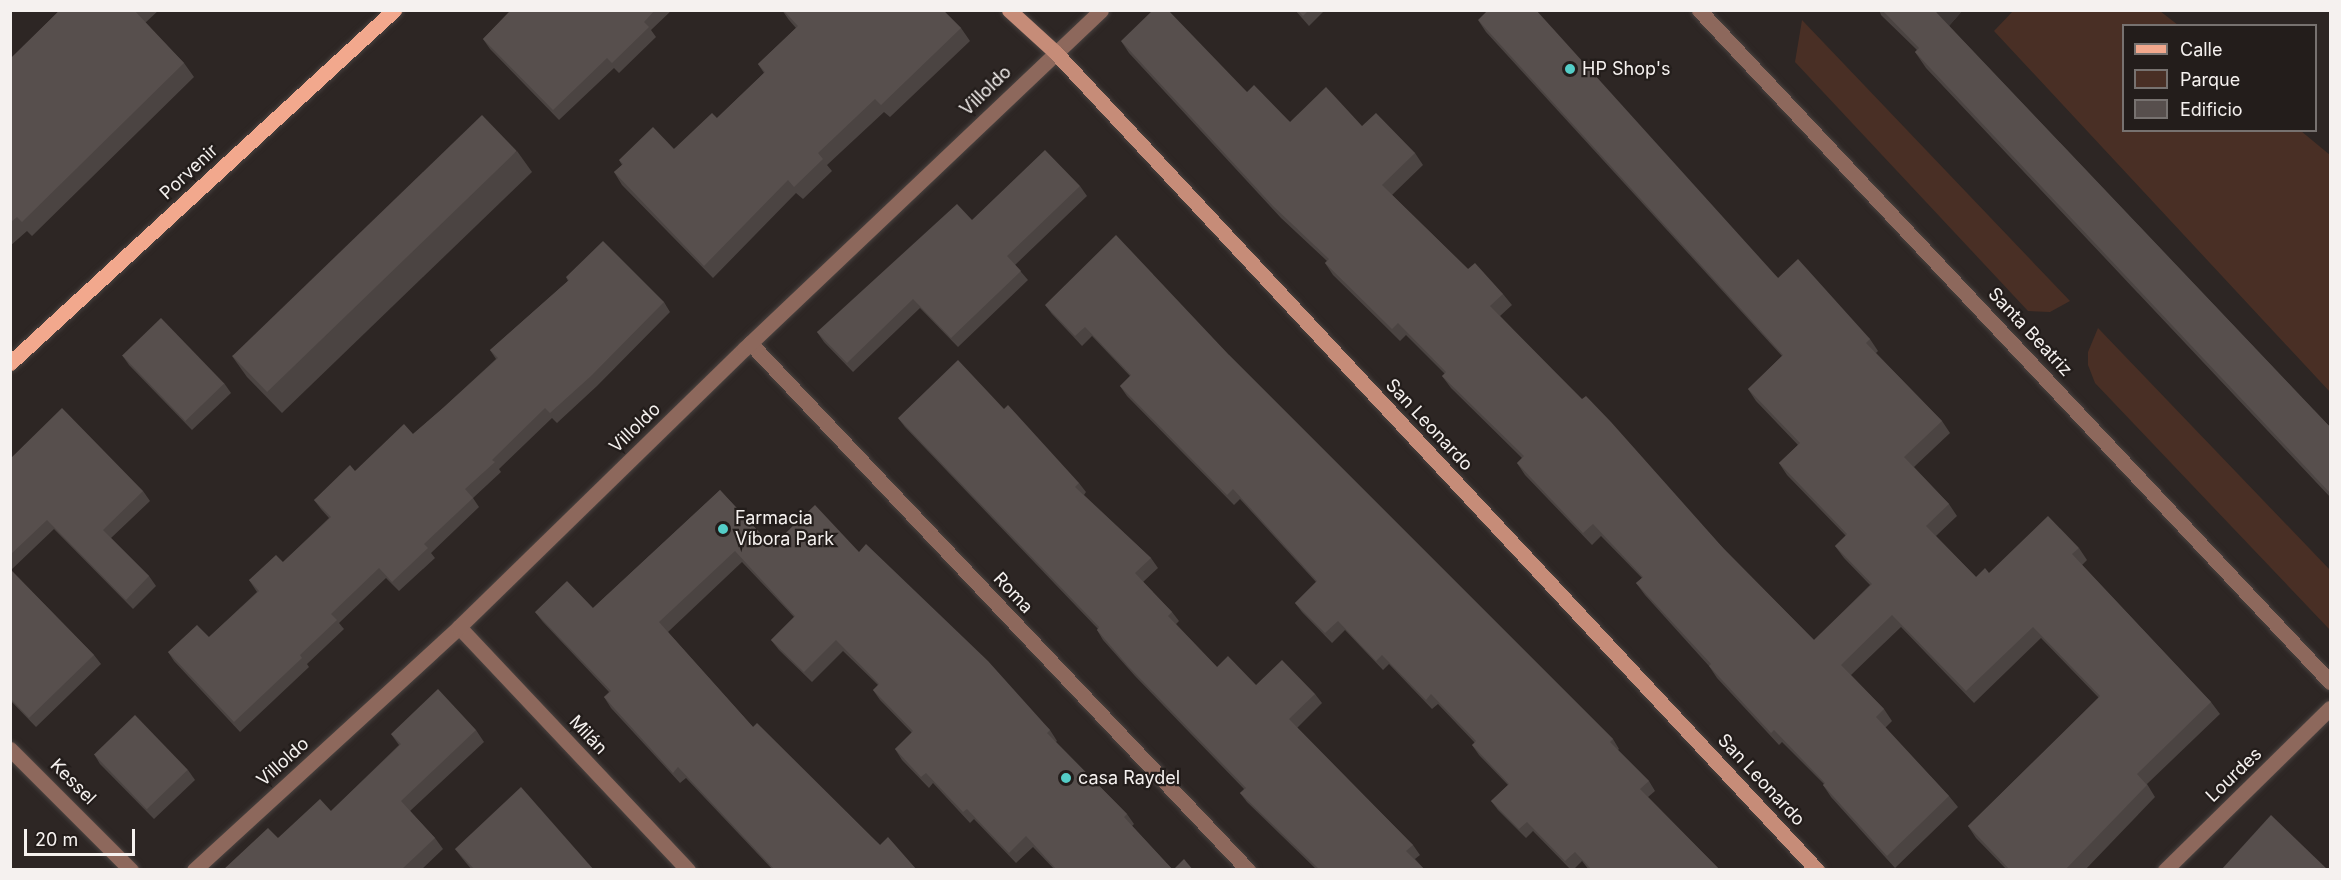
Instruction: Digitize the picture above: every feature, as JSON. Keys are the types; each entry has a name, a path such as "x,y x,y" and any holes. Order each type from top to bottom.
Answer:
{"main road":[{"name":"Porvenir","path":"10,363 394,10"}],"street":[{"name":"San Leonardo","path":"1010,10 1055,52 1817,870"},
{"name":"Villoldo","path":"194,870 459,627 750,343 1101,10"},
{"name":"Santa Beatriz","path":"1699,10 2331,682"},
{"name":"Roma","path":"750,343 1248,870"},
{"name":"Milán","path":"459,627 688,870"},
{"name":"Lourdes","path":"2165,870 2331,708"},
{"name":"Kessel","path":"10,749 131,870"}],"green space":[{"path":"2013,11 2160,11 2177,24 2122,24 2122,132 2302,132 2330,155 2330,392 1994,31"},
{"path":"1802,20 2070,301 2050,312 2028,311 1795,62"},
{"path":"2098,328 2330,570 2330,630 2095,383 2088,365 2088,352"}],"building":[{"path":"60,10 134,10 184,63 22,222 17,217 10,223 10,59"},
{"path":"511,10 655,10 644,22 649,27 612,63 607,58 553,110 483,39"},
{"path":"783,10 943,10 961,28 881,105 875,99 818,153 823,159 794,187 788,180 704,266 614,172 623,164 619,160 653,127 674,149 712,113 717,118 765,72 758,64 798,26"},
{"path":"1153,10 1168,10 1247,92 1254,85 1290,122 1326,87 1362,126 1376,113 1415,153 1382,185 1468,269 1475,263 1503,294 1490,306 1582,399 1586,396 1724,549 1814,640 1872,584 1835,546 1847,534 1779,463 1800,443 1748,389 1783,355 1478,20 1488,10 1536,10 1778,278 1798,259 1870,339 1866,343 1942,421 1904,457 1949,504 1926,526 1976,577 1985,568 1989,573 2048,516 2079,548 2072,554 2211,702 2137,774 2147,785 2065,870 2010,870 1968,826 2100,696 2033,627 1966,691 1892,615 1841,665 1884,709 1876,717 1949,796 1887,856 1823,785 1825,783 1774,730 1771,733 1636,583 1643,577 1593,524 1583,533 1517,463 1524,456 1442,376 1446,372 1398,323 1392,329 1325,263 1329,259 1273,206 1121,41"},
{"path":"1297,10 1309,10 1303,16"},
{"path":"1882,10 1938,10 1936,12 2331,428 2331,494 1915,52 1919,48"},
{"path":"482,115 517,151 267,392 232,356"},
{"path":"1045,150 1080,186 1007,256 1021,271 951,338 913,299 847,363 817,332 957,204 972,220"},
{"path":"1116,235 1229,355 1613,739 1610,742 1649,781 1640,789 1720,870 1592,870 1575,852 1565,861 1527,822 1519,829 1491,801 1509,784 1472,745 1476,741 1431,694 1426,700 1382,655 1376,661 1338,621 1325,633 1295,603 1317,581 1233,489 1227,495 1120,386 1131,375 1085,327 1075,336 1045,305"},
{"path":"603,241 664,302 591,376 550,413 545,408 492,460 495,462 465,489 473,498 424,544 428,548 392,582 379,568 331,614 337,620 300,655 302,658 234,722 168,652 197,625 209,637 259,591 249,580 276,555 283,562 331,517 314,500 350,465 355,471 404,424 413,434 443,408 498,358 490,350 569,280 566,277"},
{"path":"161,318 224,383 185,421 122,356"},
{"path":"958,360 1004,409 1008,405 1079,483 1075,487 1151,558 1135,573 1172,612 1168,616 1217,667 1228,656 1256,685 1282,660 1315,694 1289,719 1413,845 1406,851 1425,870 1320,870 1240,793 1246,788 1128,666 1097,630 1099,627 898,418"},
{"path":"62,408 143,491 103,530 149,576 126,600 47,520 10,555 10,459"},
{"path":"720,490 772,546 815,505 859,552 866,544 988,661 1050,730 1047,733 1127,814 1124,817 1173,870 1057,870 1026,836 1009,853 967,809 963,812 926,773 921,777 895,749 913,731 873,690 879,684 836,640 804,672 771,640 795,616 735,551 659,622 753,727 757,723 880,845 888,837 917,870 775,870 678,767 673,773 604,697 611,691 535,612 567,581 593,608"},
{"path":"10,569 94,655 29,718 10,698"},
{"path":"438,689 476,730 401,801 435,838 401,870 223,870 268,828 278,838 320,799 331,811 401,744 391,734"},
{"path":"135,715 188,770 147,809 94,755"},
{"path":"521,787 594,870 475,870 455,849"},
{"path":"2271,815 2328,870 2221,870"},
{"path":"1184,859 1193,870 1173,870"}],"place":[{"name":"HP Shop's","path":"1570,69"},
{"name":"Farmacia Víbora Park","path":"723,529"},
{"name":"casa Raydel","path":"1066,778"}]}
